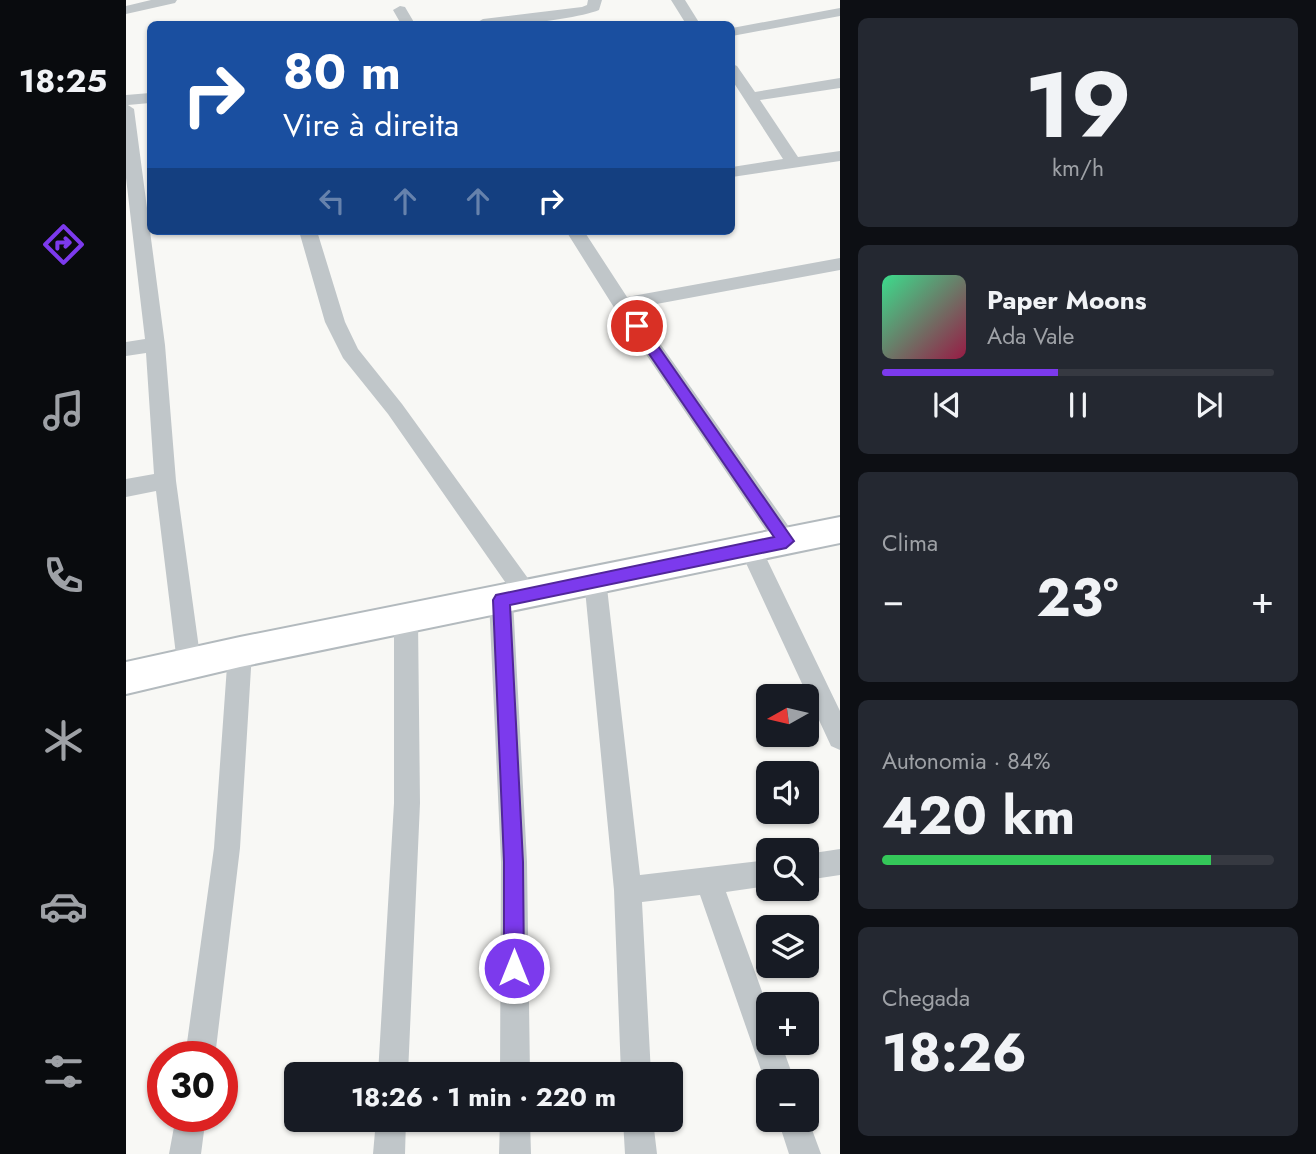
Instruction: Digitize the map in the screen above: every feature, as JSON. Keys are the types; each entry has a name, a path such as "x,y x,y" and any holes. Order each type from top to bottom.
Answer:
{"street":[{"path":"126,10 170,0"},
{"path":"500,21 585,11 594,7 595,0"},
{"path":"678,0 691,21"},
{"path":"400,10 406,21"},
{"path":"735,31 840,12"},
{"path":"735,73 794,164"},
{"path":"752,97 840,83"},
{"path":"126,100 147,98"},
{"path":"126,108 134,143 133,234 155,345 165,481 189,663"},
{"path":"735,172 840,156"},
{"path":"309,235 335,322 350,354 395,409 514,597 515,1062"},
{"path":"578,235 622,304 786,541"},
{"path":"622,304 840,264"},
{"path":"126,349 155,345"},
{"path":"126,488 165,481"},
{"path":"126,678 240,652 840,530"},
{"path":"750,548 840,738"},
{"path":"595,579 628,890 635,1062"},
{"path":"394,1062 407,803 406,620"},
{"path":"202,1041 227,848 240,652"},
{"path":"819,865 840,862"},
{"path":"628,890 709,883 756,875"},
{"path":"709,883 775,1069"},
{"path":"185,1154 188,1132"},
{"path":"389,1154 390,1132"},
{"path":"515,1132 515,1154"},
{"path":"639,1132 640,1154"},
{"path":"797,1132 805,1154"}],"route":[{"path":"514,968 513,862 501,600 786,541 637,326"}]}
